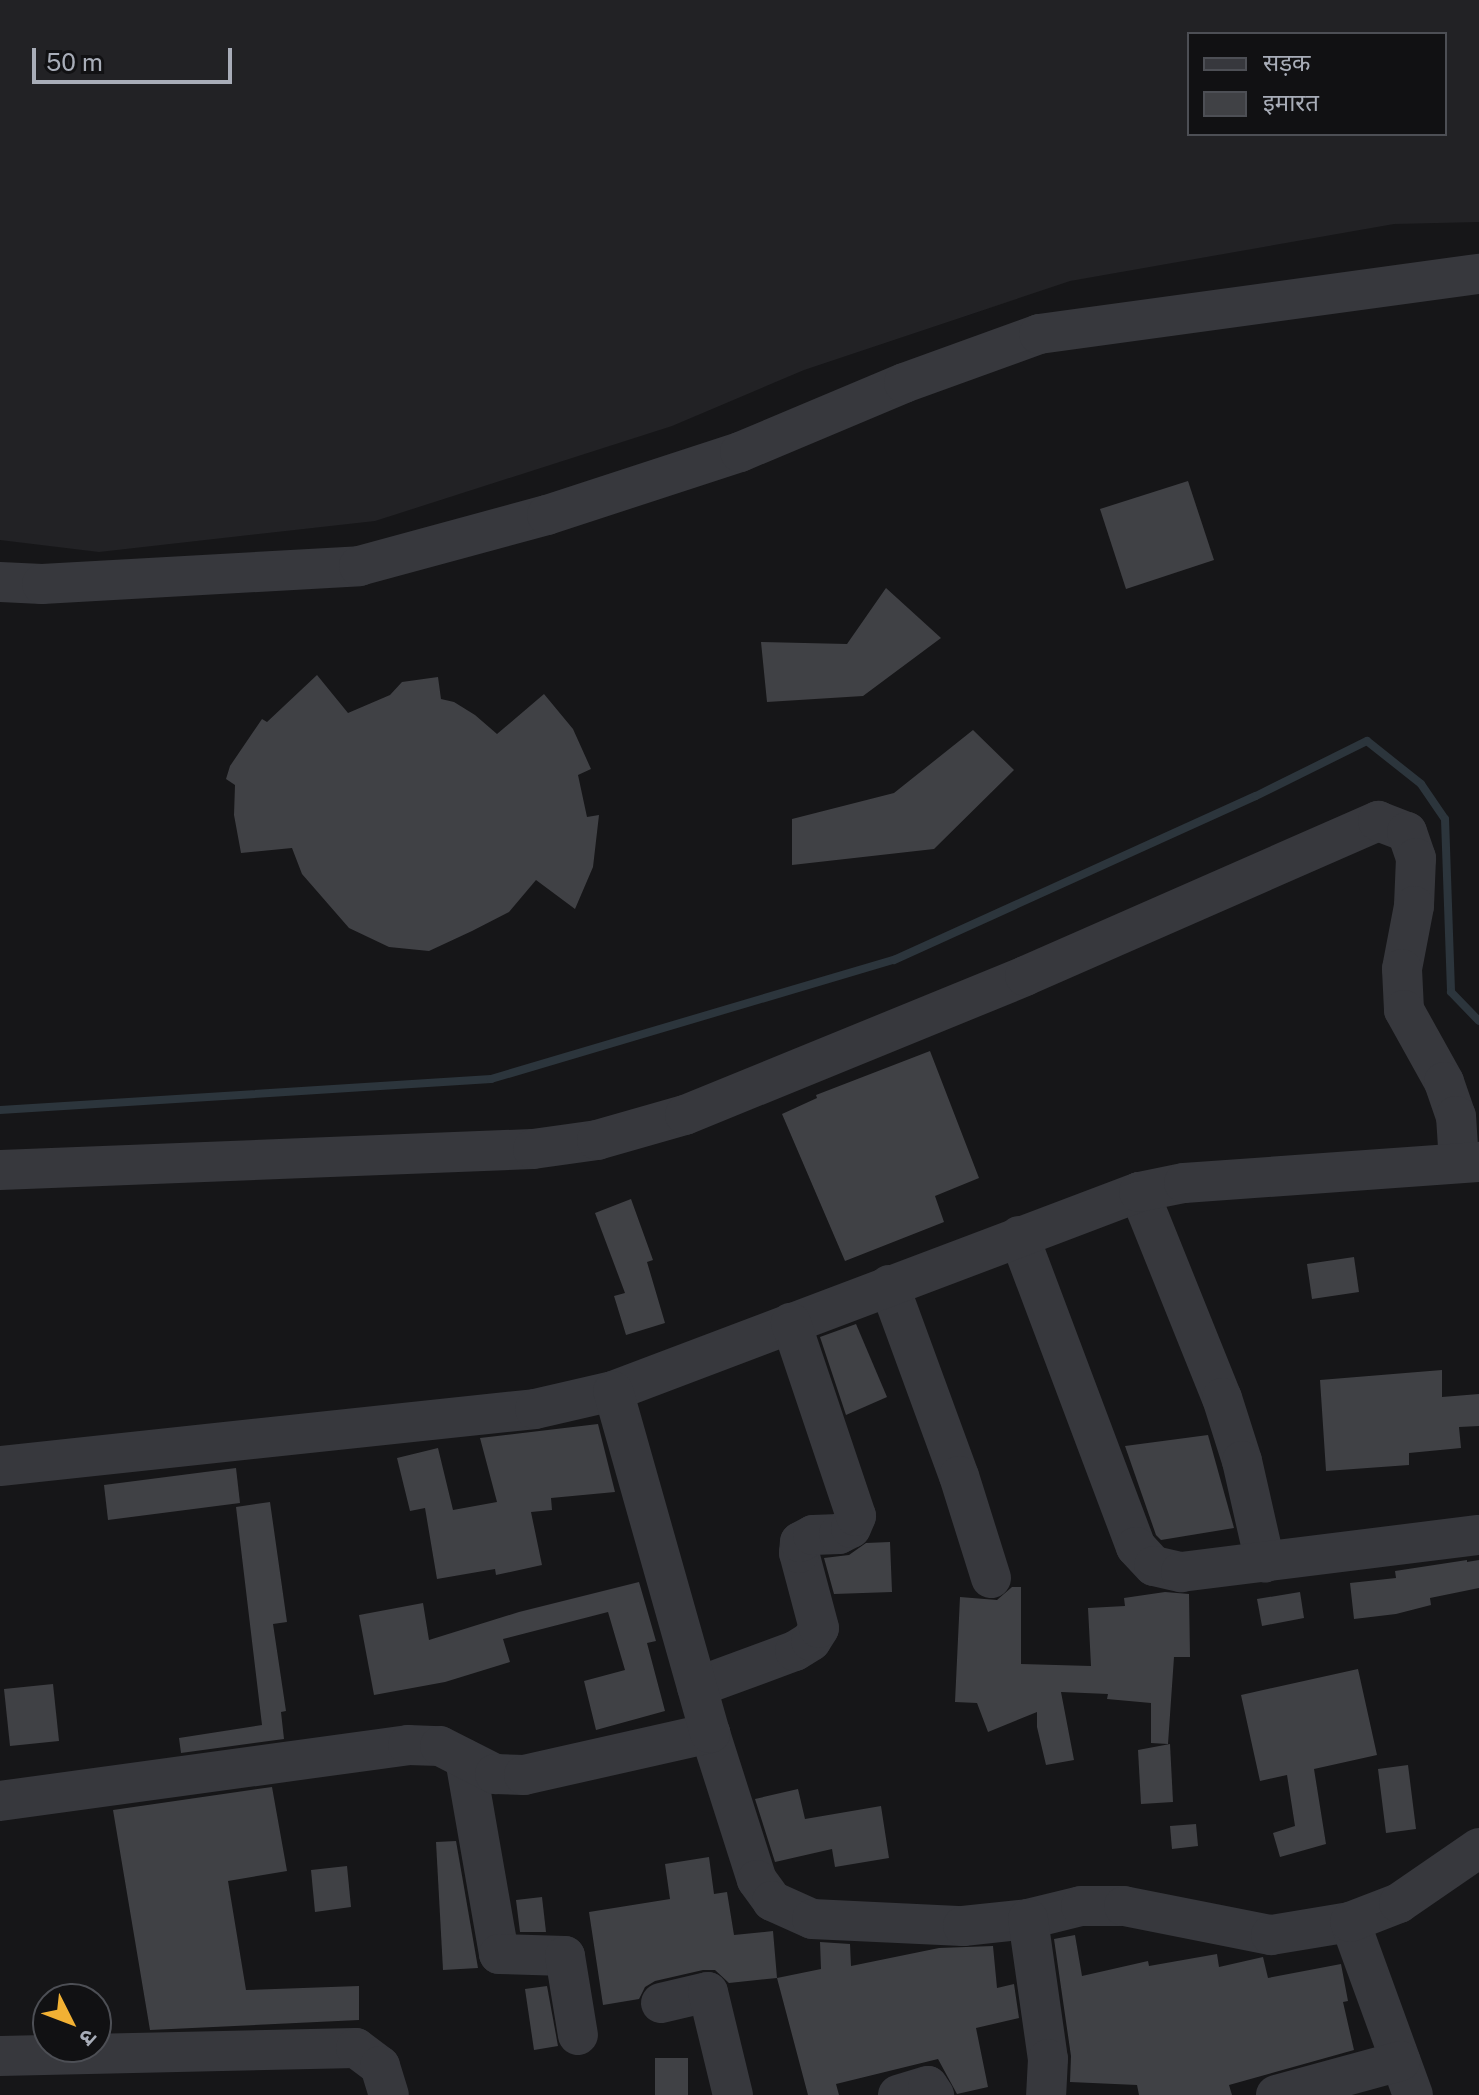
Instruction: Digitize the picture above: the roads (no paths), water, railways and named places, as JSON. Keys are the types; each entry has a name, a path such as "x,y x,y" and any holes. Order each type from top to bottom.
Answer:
{"street":[{"path":"0,582 42,584 359,566 547,515 740,452 877,393 1039,334 1479,274"},
{"path":"0,1170 533,1149 597,1140 685,1115 774,1079 1025,976 1378,821 1407,832 1416,858 1414,906 1402,969 1404,1010 1444,1082 1469,1162 1184,1183 1139,1192 613,1391 535,1409 0,1466"},
{"path":"1139,1192 1222,1398 1242,1461 1265,1562"},
{"path":"1019,1236 1136,1547 1154,1566 1181,1572 1479,1535"},
{"path":"889,1285 959,1476 991,1578"},
{"path":"697,1687 795,1651 811,1641 819,1628 799,1553 800,1542 813,1535 839,1534 851,1528 856,1516 791,1323"},
{"path":"613,1391 710,1733 757,1880 772,1901 812,1919 963,1926 1028,1919 1081,1906 1124,1906 1271,1935 1350,1922 1399,1903 1479,1848"},
{"path":"0,1801 408,1745 440,1746 495,1774 524,1775 710,1733"},
{"path":"465,1759 499,1954 565,1956 578,2035"},
{"path":"1028,1919 1048,2059 1046,2095"},
{"path":"1276,2095 1406,2078 1350,1922"},
{"path":"661,2003 708,1992 733,2095"},
{"path":"0,2056 356,2048 380,2066 389,2095"},
{"path":"898,2095 928,2086 934,2095"}],"waterway":[{"path":"0,1110 491,1079 894,960 1256,796 1367,741 1421,784 1445,819 1451,992 1479,1021"}]}
